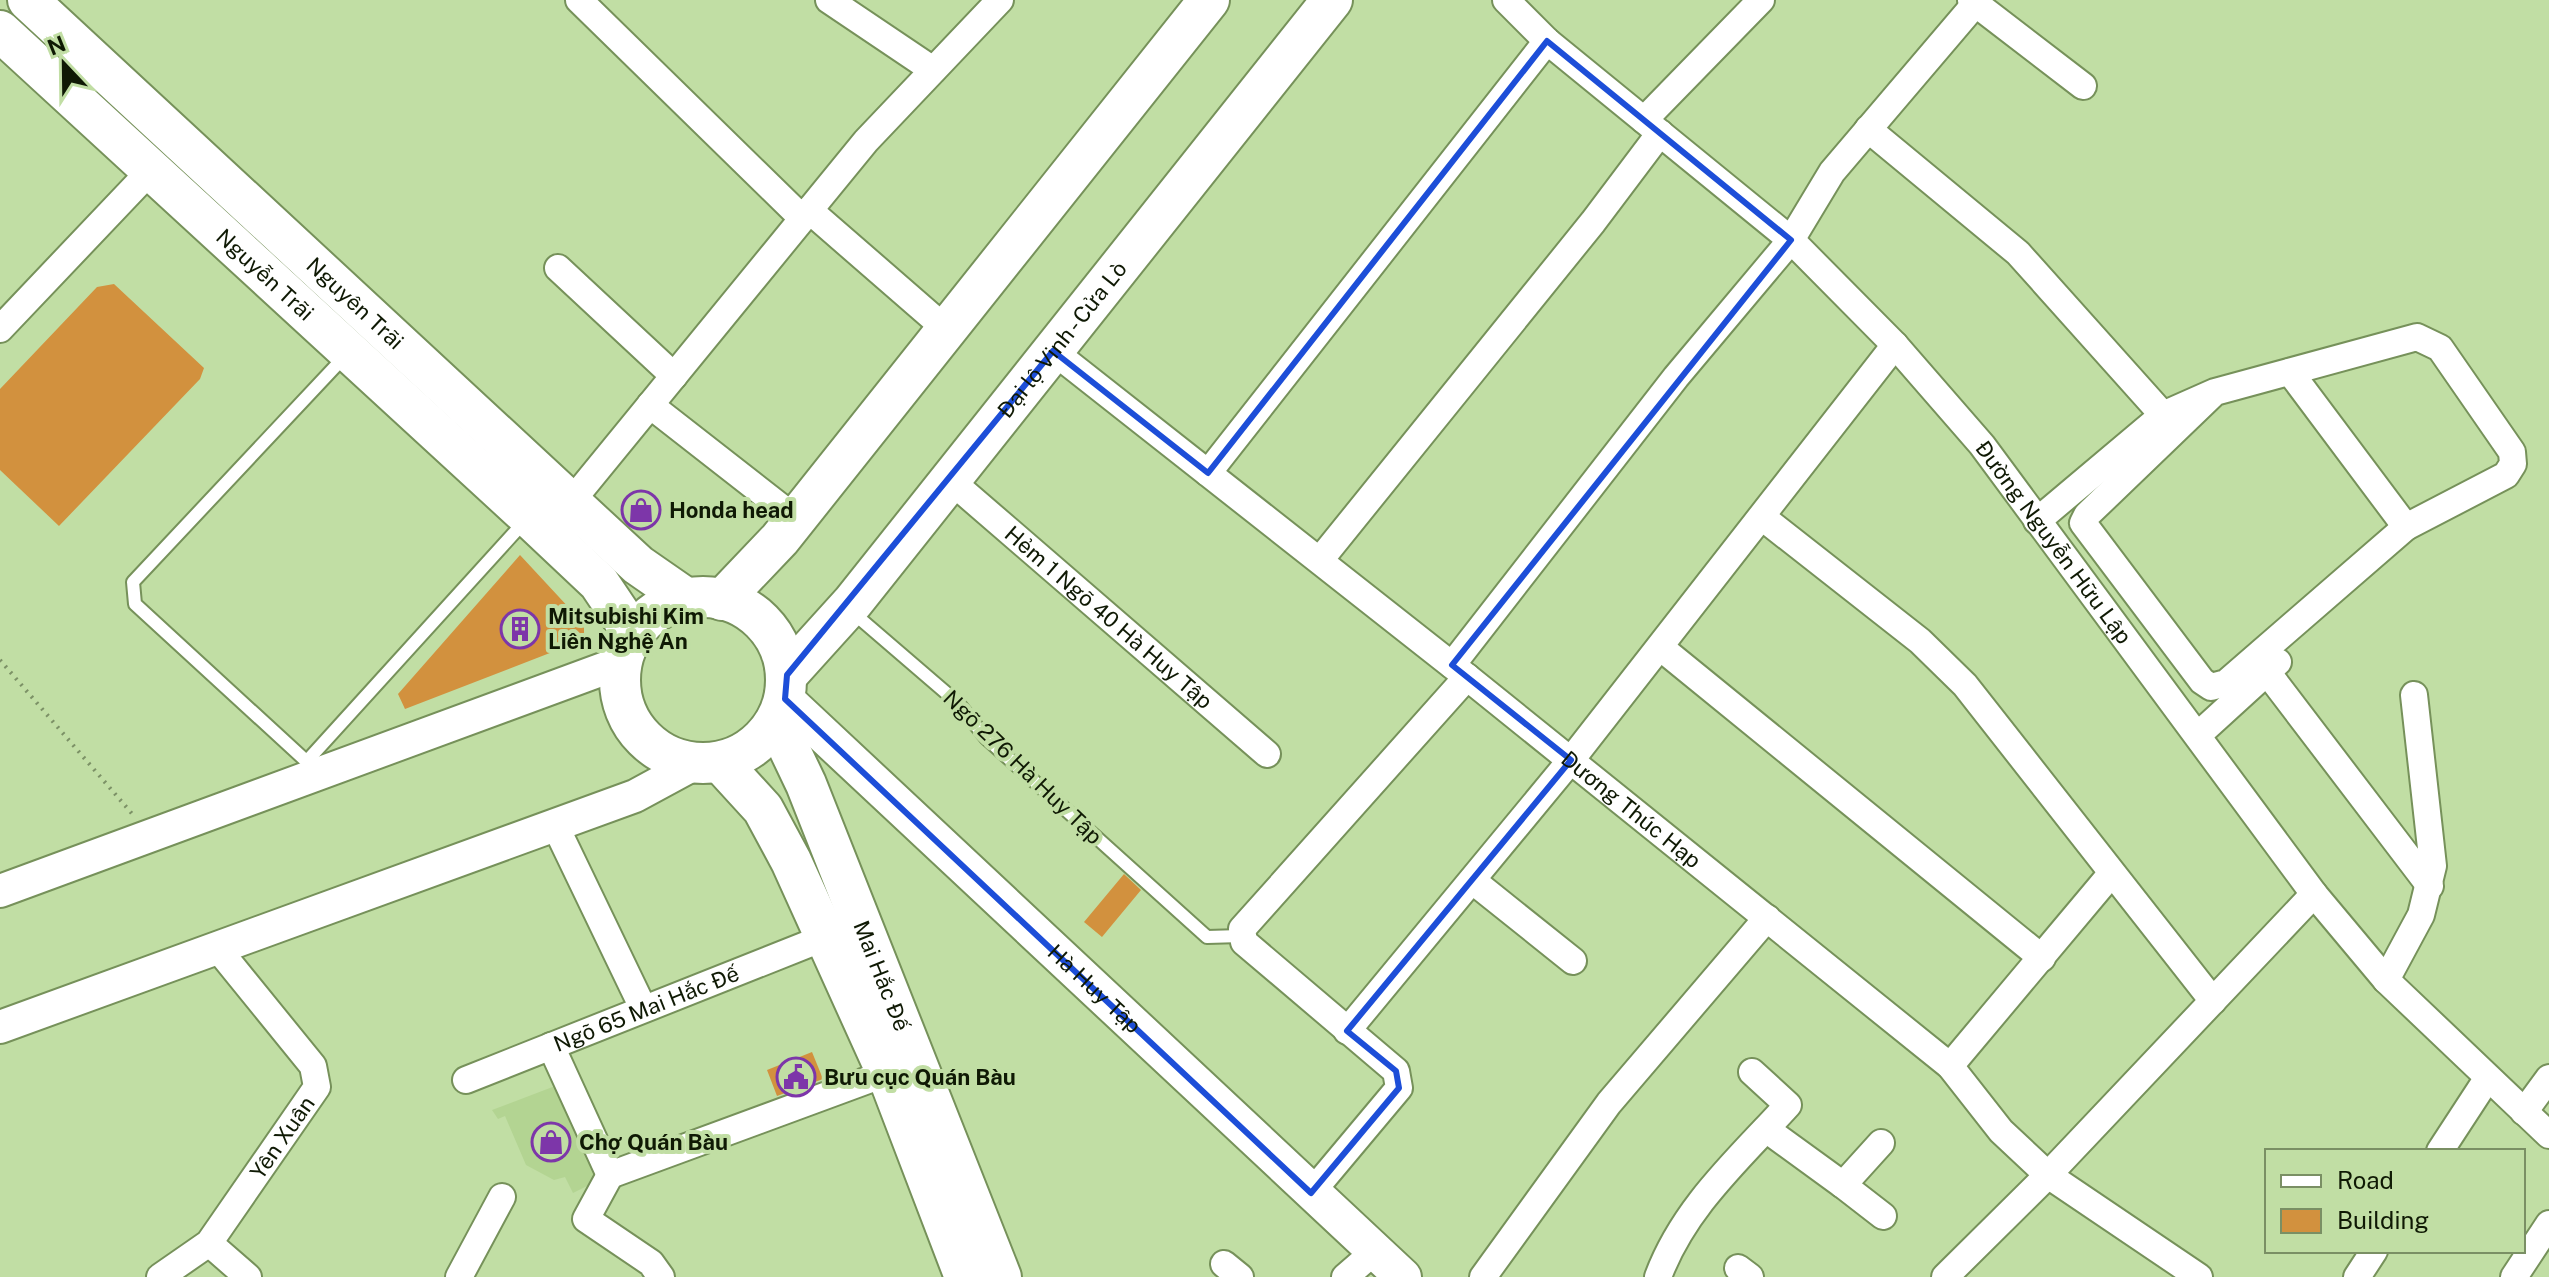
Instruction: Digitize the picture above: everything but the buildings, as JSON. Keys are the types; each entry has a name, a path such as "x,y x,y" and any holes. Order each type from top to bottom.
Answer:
{"main road":[{"name":"Nguyên Trãi","path":"28,0 638,565 704,599"},
{"path":"704,599 796,519 1209,0"},
{"name":"Đại lộ Vinh - Cửa Lò","path":"783,698 848,608 1332,0"},
{"name":"Nguyễn Trãi","path":"0,31 153,168 529,517"},
{"path":"153,168 180,139"},
{"path":"529,517 599,583 628,648"},
{"path":"704,599 754,614 771,631 782,652 783,698 762,740 742,754 708,762 673,758 653,747 636,730 625,709 620,685 628,648 664,607 704,599"},
{"name":"Hà Huy Tập","path":"783,698 1403,1277"},
{"name":"Mai Hắc Đế","path":"783,698 806,784 1001,1277"},
{"name":"Mai Hắc Đế","path":"708,762 763,809 826,937 887,1073 965,1277"}],"street":[{"path":"579,0 805,214 947,330"},
{"path":"829,0 933,70"},
{"path":"570,503 896,106 1000,0"},
{"name":"Đường Nguyễn Hữu Lập","path":"1506,0 1547,41 1791,240 1895,345 1982,445 2314,894 2386,980 2549,1135"},
{"path":"1320,560 1593,222 1652,126 1761,0"},
{"path":"1311,1193 1399,1088 1396,1071 1241,936 1242,929 1460,671 1676,377 1791,240 1832,172 1973,2 2083,86"},
{"path":"1208,473 1547,41"},
{"path":"1868,129 2018,253 2163,415"},
{"path":"0,329 153,168"},
{"path":"558,268 674,376"},
{"path":"2037,521 2163,415 2215,392 2411,337 2425,338 2440,348 2512,452 2513,464 2506,475 2406,527 2226,683 2215,688 2206,685 2083,523 2087,515 2215,392"},
{"path":"1347,1031 1571,760 1895,345"},
{"name":"Dương Thúc Hạp","path":"1053,351 1460,671 1950,1066 2001,1131 2048,1175 2199,1277"},
{"path":"2290,372 2406,527"},
{"path":"650,405 796,519"},
{"name":"Hẻm 1 Ngõ 40 Hà Huy Tập","path":"950,480 1267,754"},
{"path":"1762,517 1948,666 1985,708 2111,874 2213,1001"},
{"path":"2198,735 2370,578"},
{"path":"1660,647 2042,958"},
{"path":"0,891 628,648"},
{"path":"2267,672 2430,886"},
{"path":"2386,980 2421,915 2430,886 2433,849 2414,695"},
{"path":"0,1027 635,796 708,762"},
{"path":"554,823 643,1008"},
{"path":"1950,1066 2111,874"},
{"path":"1473,881 1573,961"},
{"path":"1945,1277 2048,1175 2314,894"},
{"path":"1483,1277 1609,1103 1767,918"},
{"name":"Ngõ 65 Mai Hắc Đế","path":"466,1080 826,937"},
{"name":"Yên Xuân","path":"160,1277 209,1243 317,1087 318,1076 218,949"},
{"path":"551,1046 610,1175"},
{"path":"1658,1277 1681,1229 1715,1183 1788,1105 1752,1072"},
{"path":"661,1277 651,1263 586,1219 610,1175 887,1073"},
{"path":"2524,1112 2549,1078"},
{"path":"2441,1149 2487,1079"},
{"path":"1766,1129 1883,1216"},
{"path":"1843,1185 1881,1143"},
{"path":"459,1277 502,1197"},
{"path":"2514,1277 2549,1224"},
{"path":"209,1243 248,1277"},
{"path":"1345,1277 1375,1251"},
{"path":"2357,1277 2373,1253"}],"lane":[{"path":"349,351 133,582 135,604 313,768 529,517"},
{"name":"Ngõ 276 Hà Huy Tập","path":"848,608 958,703 986,738 1207,937 1241,936"}],"path":[{"path":"0,660 150,835"}],"highlighted area":[{"path":"1547,41 1791,240 1452,665 1571,760 1347,1031 1396,1071 1399,1088 1311,1193 785,699 787,675 1053,351 1208,473"}],"shaded area":[{"name":"Chợ Quán Bàu","path":"563,1083 601,1179 573,1193 565,1177 554,1180 526,1165 505,1116 498,1119 492,1110"}],"place":[{"name":"Honda head","path":"641,510"},
{"name":"Mitsubishi Kim Liên Nghệ An","path":"520,629"},
{"name":"Bưu cục Quán Bàu","path":"796,1077"},
{"name":"Chợ Quán Bàu","path":"551,1142"}]}
